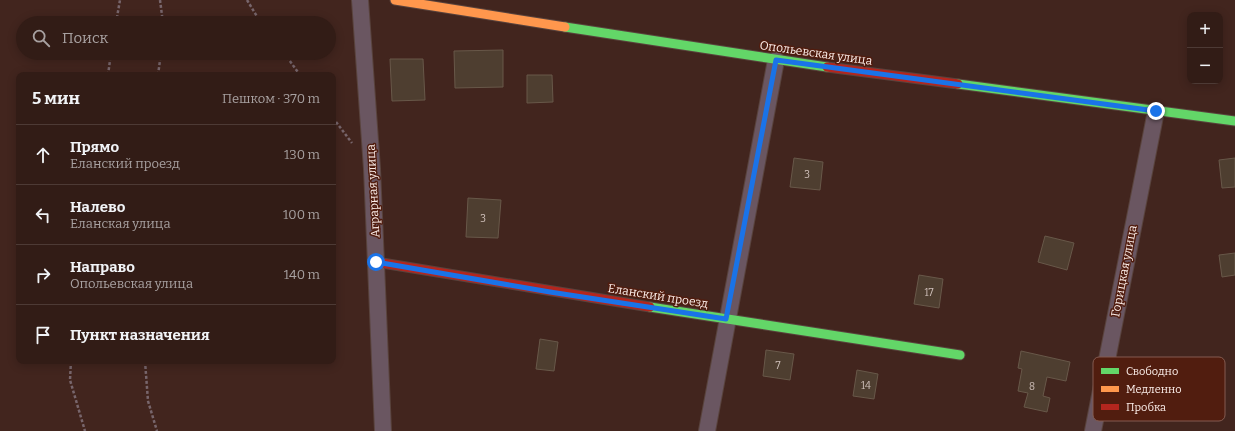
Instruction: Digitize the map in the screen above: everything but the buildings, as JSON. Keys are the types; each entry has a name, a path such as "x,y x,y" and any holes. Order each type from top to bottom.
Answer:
{"street":[{"name":"Аграрная улица","path":"360,0 372,169 383,431"},
{"name":"Опольевская улица","path":"395,0 776,60 1235,121"},
{"path":"706,431 776,60"},
{"name":"Горицкая улица","path":"1108,357 1156,111"},
{"name":"Еланский проезд","path":"376,262 550,292 960,355"},
{"name":"Горицкая улица","path":"1093,431 1095,421"}],"path":[{"path":"117,16 120,0"},
{"path":"160,0 162,16"},
{"path":"247,0 257,16"},
{"path":"108,72 110,60"},
{"path":"158,72 160,60"},
{"path":"289,60 298,72"},
{"path":"72,364 70,380 85,431"},
{"path":"145,364 148,401 157,431"}],"traffic: fast":[{"path":"565,27 827,67"},
{"path":"958,84 1235,121"},
{"path":"650,307 960,355"}],"traffic: slow":[{"path":"395,0 565,27"}],"traffic: jam":[{"path":"827,67 958,84"},
{"path":"376,262 650,307"}],"route":[{"path":"376,262 550,292 726,319 776,60 1156,111"}]}
